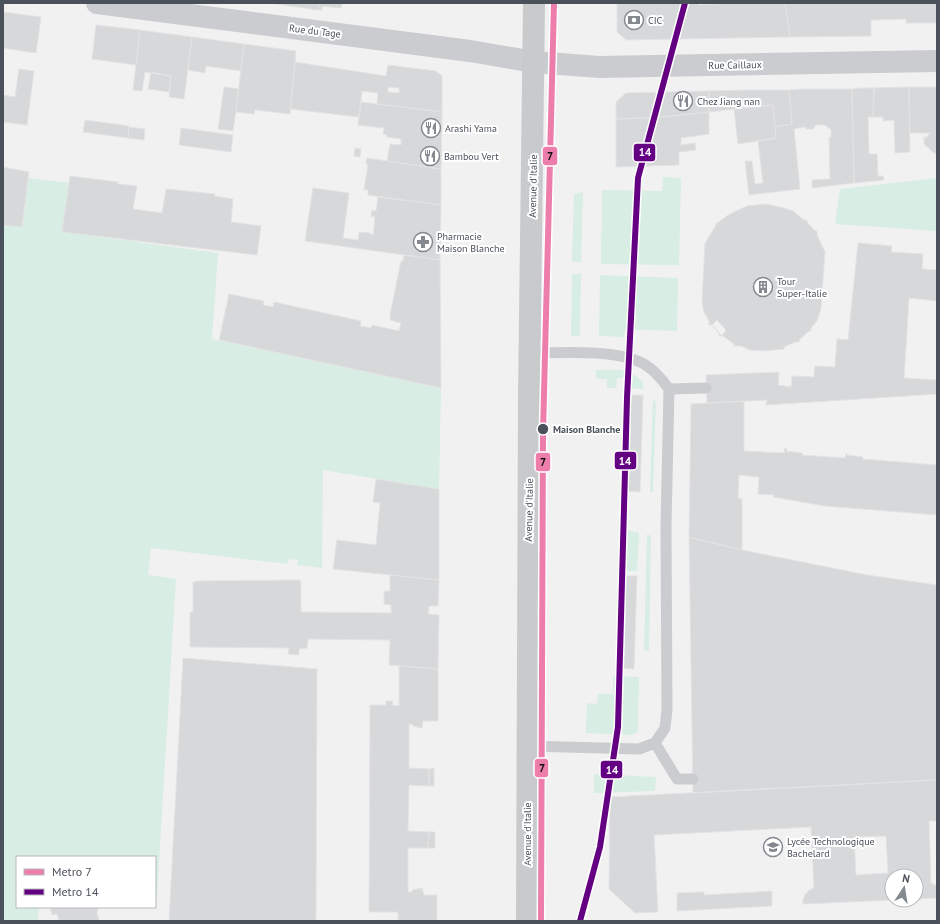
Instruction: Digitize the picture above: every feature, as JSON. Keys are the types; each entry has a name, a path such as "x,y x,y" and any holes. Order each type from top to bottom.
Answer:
{"main road":[{"name":"Avenue d'Italie","path":"526,921 534,3"}],"street":[{"name":"Rue du Tage","path":"101,3 462,50 534,62"},
{"name":"Rue Caillaux","path":"534,62 599,67 937,61"}],"lane":[{"path":"527,746 639,749 655,743 665,728 667,710 666,526 669,388 659,375 640,362 621,356 589,352 530,353"},
{"path":"669,388 706,388"},
{"path":"655,743 677,779 693,779"}],"green space":[{"path":"663,177 681,178 679,265 601,264 602,190 662,191"},
{"path":"29,178 69,183 63,232 218,253 212,339 441,388 439,489 323,470 322,568 297,565 298,560 289,559 288,564 151,548 148,575 176,579 157,896 156,856 16,856 16,908 39,908 38,921 3,921 3,225 22,227"},
{"path":"937,178 937,231 835,224 840,189"},
{"path":"583,192 581,262 572,262 574,194"},
{"path":"572,274 581,274 580,336 571,336"},
{"path":"600,275 678,278 677,331 625,329 624,337 599,336"},
{"path":"596,370 621,370 632,374 643,382 643,389 625,388 626,378 617,378 616,388 607,388 607,379 596,379"},
{"path":"653,397 656,404 653,492 650,492"},
{"path":"622,529 639,533 637,571 621,571"},
{"path":"647,534 651,536 649,651 644,651"},
{"path":"613,676 639,677 638,732 632,735 586,733 587,703 597,704 598,694 613,694"},
{"path":"594,774 656,777 655,791 594,793"}],"building":[{"path":"267,3 319,3 318,10"},
{"path":"319,3 342,3 341,8 322,6 322,10 318,10"},
{"path":"617,3 697,3 699,5 732,3 785,3 790,37 626,40 617,32"},
{"path":"785,3 937,3 937,23 906,23 906,19 871,20 871,36 790,37"},
{"path":"3,12 41,17 36,53 3,48"},
{"path":"96,25 140,30 136,65 92,59"},
{"path":"140,30 192,37 184,99 169,97 171,76 145,72 142,91 133,90"},
{"path":"192,37 244,44 241,71 206,66 205,73 188,70"},
{"path":"244,44 296,51 290,114 255,110 254,114 236,112"},
{"path":"295,62 386,76 388,65 436,71 442,76 442,112 377,104 378,93 362,91 359,117 290,109","holes":["388,87 399,88 399,93 388,92"]},
{"path":"19,69 34,71 27,125 3,122 3,95 15,97"},
{"path":"151,72 171,76 169,92 148,89"},
{"path":"224,87 239,89 233,131 218,129"},
{"path":"909,87 937,87 937,159 936,153 924,144 924,137 927,138 930,133 910,133"},
{"path":"909,87 910,152 895,153 894,120 883,121 883,117 873,117 874,88"},
{"path":"874,88 873,117 868,117 869,154 877,154 878,176 883,176 884,180 854,183 852,89"},
{"path":"852,89 854,183 812,188 812,180 830,179 829,138 831,137 831,130 825,125 816,125 813,129 806,129 805,127 794,129 800,189 749,195 745,161 752,161 755,184 763,183 758,141 776,138 775,127 792,124 789,90"},
{"path":"789,90 792,124 775,127 773,105 709,112 709,91"},
{"path":"709,91 709,112 662,117 616,119 616,102 626,93"},
{"path":"361,102 442,112 441,169 387,161 390,144 401,145 401,139 387,137 387,135 383,134 384,128 358,125"},
{"path":"773,105 776,138 738,144 734,109"},
{"path":"709,112 709,134 681,138 681,145 695,143 696,150 679,152 679,165 616,167 616,119 662,117"},
{"path":"85,120 129,126 128,138 83,132"},
{"path":"129,127 145,129 144,140 128,138"},
{"path":"181,128 233,135 231,152 179,145"},
{"path":"355,148 361,149 360,157 354,156"},
{"path":"367,158 441,169 441,205 368,195 368,190 364,190 368,165 366,164"},
{"path":"3,167 29,172 22,227 3,225"},
{"path":"70,176 137,186 133,209 162,213 166,189 215,194 214,196 233,199 231,222 261,226 257,255 62,232"},
{"path":"313,188 349,193 343,238 358,240 359,232 370,233 373,236 375,217 371,216 372,210 376,211 378,197 441,205 440,260 305,241"},
{"name":"Tour Super-Italie","path":"766,204 793,211 804,220 807,220 814,230 817,231 817,235 825,252 821,309 817,321 811,328 811,331 800,339 799,342 795,342 784,347 784,349 764,351 750,350 741,346 734,346 734,344 723,336 719,336 719,333 712,325 709,325 702,301 705,243 716,224 728,215 747,206"},
{"path":"858,243 892,246 891,252 923,254 922,269 937,270 937,301 909,298 904,378 937,380 937,394 766,405 767,400 707,403 706,375 779,372 778,385 791,387 792,376 814,377 815,366 835,367 837,339 848,340"},
{"path":"404,255 440,260 441,388 219,340 229,294 264,301 263,305 273,307 274,302 361,321 360,326 371,328 372,325 399,331 401,323 390,320 390,315 401,261 403,261"},
{"path":"717,320 726,330 722,336 712,325"},
{"path":"626,395 643,395 640,492 623,491"},
{"path":"744,401 744,451 784,453 785,448 787,449 786,451 802,453 802,455 845,458 846,453 847,455 863,457 862,459 937,465 937,515 825,506 773,497 774,495 758,494 759,477 739,475 738,498 742,499 742,550 689,537 691,404"},
{"path":"376,479 439,489 439,580 333,569 337,540 376,545 380,503 373,502"},
{"path":"689,537 742,550 867,575 937,585 937,780 693,793"},
{"path":"390,575 439,580 438,606 429,606 428,614 439,615 438,669 389,665 390,640 308,639 307,648 299,649 299,655 288,654 289,648 190,647 190,612 193,612 193,582 300,580 301,612 391,613 391,605 384,604 384,591 390,591"},
{"path":"620,576 637,576 634,669 617,668"},
{"path":"183,658 317,669 316,921 169,921"},
{"path":"399,666 438,669 438,721 423,721 422,728 409,724 409,768 429,769 429,786 409,785 408,831 429,832 428,848 408,848 408,892 422,888 424,895 437,895 437,921 398,921 398,912 369,912 370,705 386,705 386,701 393,701 392,705 399,706"},
{"path":"434,768 434,786 429,786 429,769"},
{"name":"Lycée Technologique Bachelard","path":"937,780 937,821 929,821 931,883 937,886 937,898 924,899 924,868 888,868 886,836 854,837 856,875 884,873 884,900 803,904 805,895 809,890 814,888 811,827 654,835 658,912 635,913 609,889 610,797"},
{"path":"429,832 435,832 435,848 428,848"},
{"path":"772,891 772,906 677,911 677,893 704,892 704,895"},
{"path":"50,908 98,908 97,913 99,921 59,921 57,914 52,915"}],"metro line":[{"name":"7","path":"541,921 543,433 554,3"},
{"name":"14","path":"580,921 600,847 618,727 627,398 638,178 685,3"}],"place":[{"name":"CIC","path":"634,20"},
{"name":"Chez Jiang nan","path":"683,101"},
{"name":"Arashi Yama","path":"431,128"},
{"name":"Bambou Vert","path":"430,156"},
{"name":"Pharmacie Maison Blanche","path":"423,242"},
{"name":"Tour Super-Italie","path":"763,287"},
{"name":"Maison Blanche","path":"543,429"},
{"name":"Lycée Technologique Bachelard","path":"773,847"}]}
